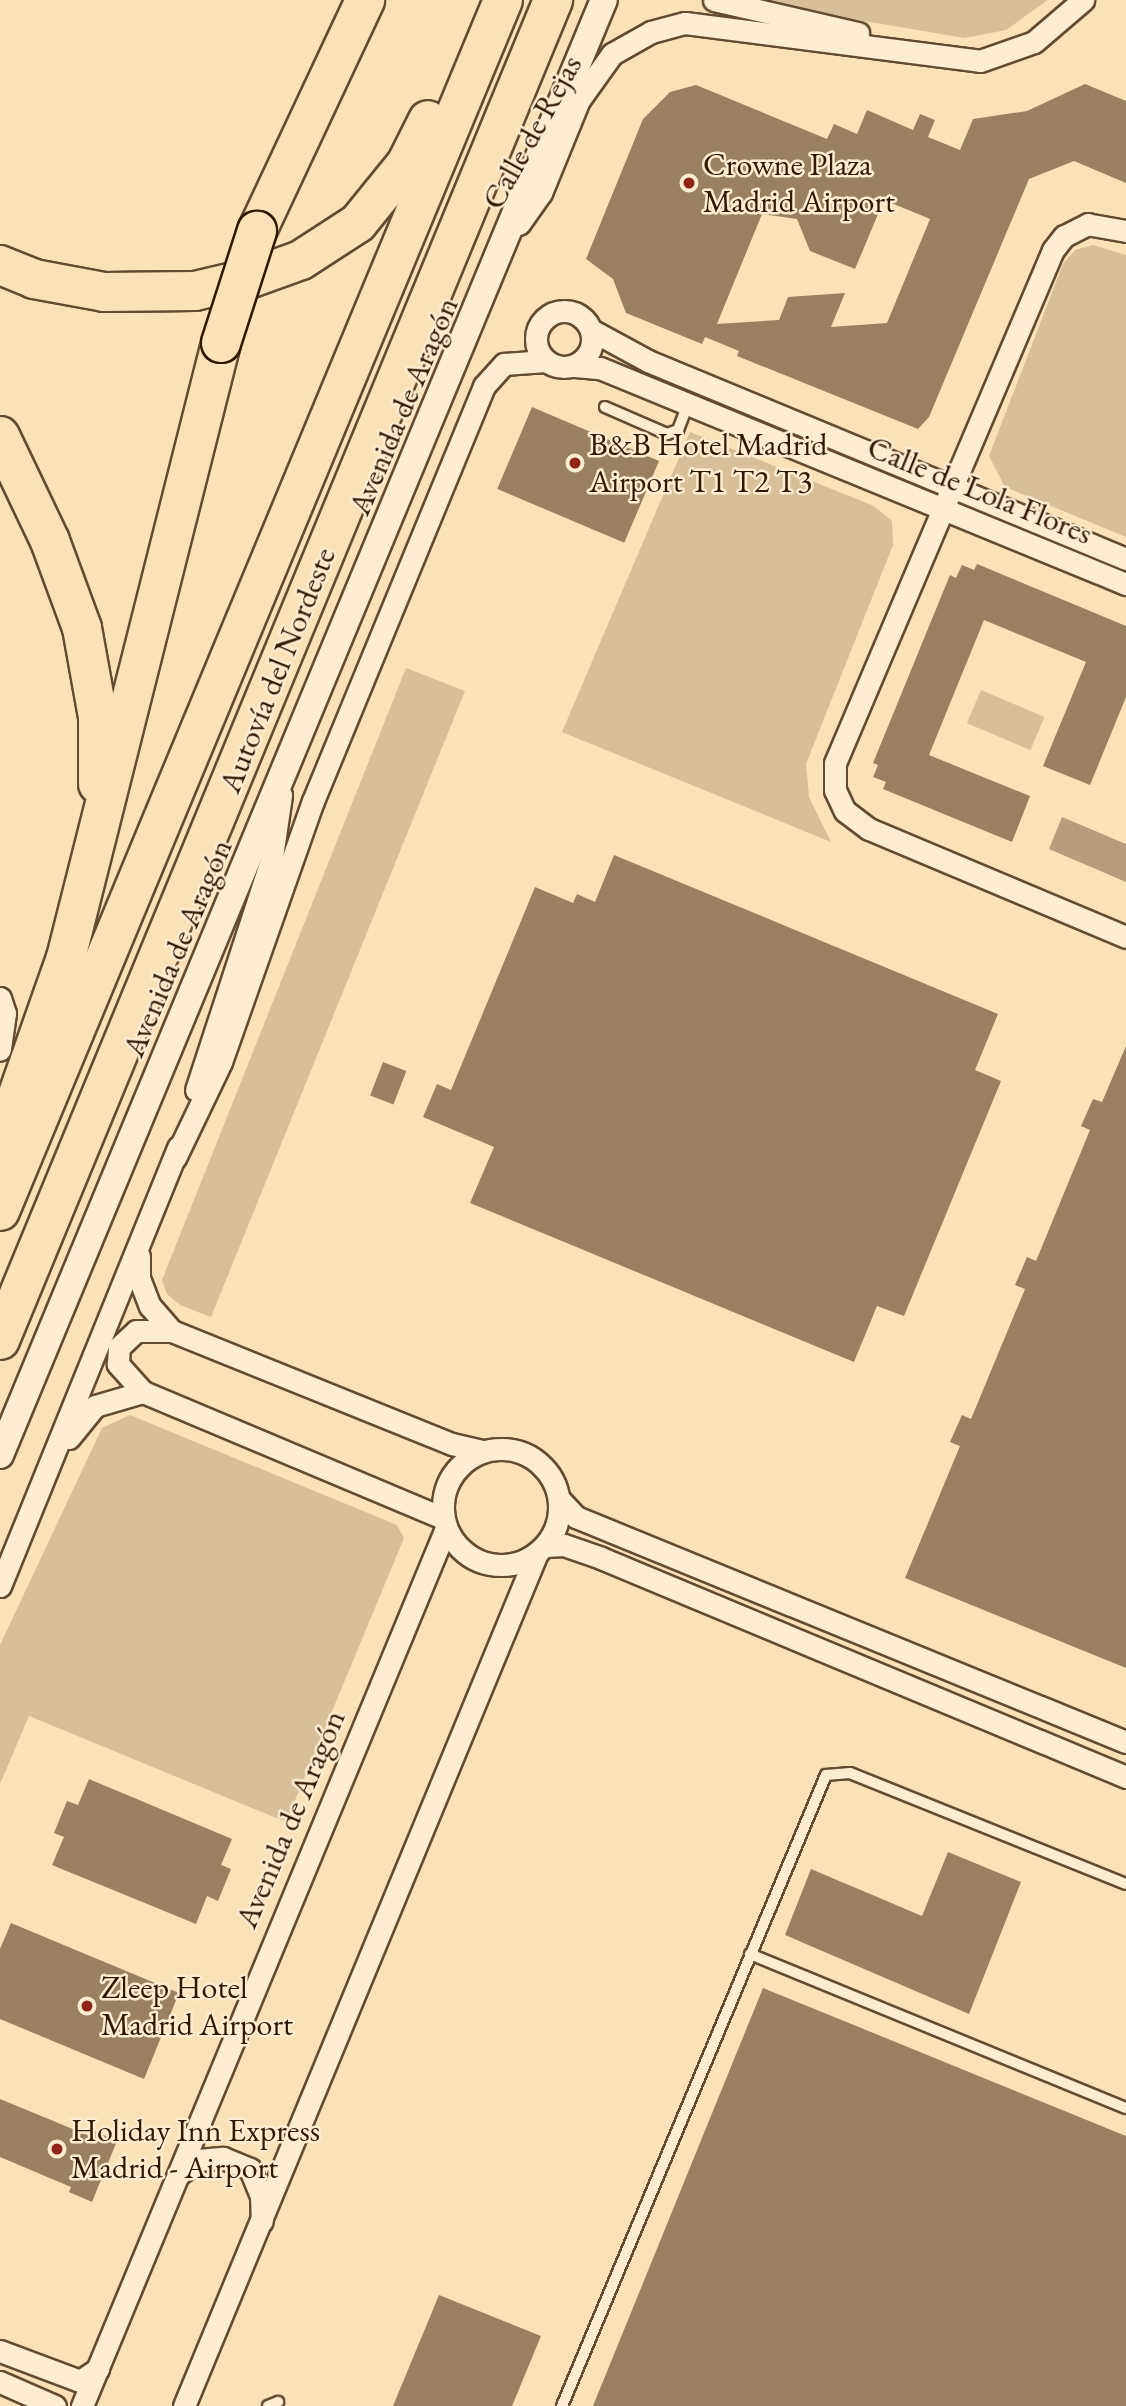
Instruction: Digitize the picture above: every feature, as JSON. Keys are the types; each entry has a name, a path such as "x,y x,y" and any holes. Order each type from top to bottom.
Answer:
{"highway":[{"path":"0,1145 66,958 221,343 257,231 365,0"},
{"path":"0,265 34,279 104,292 195,290 251,278 301,260 358,223 406,164 489,0"},
{"name":"Autovía del Nordeste","path":"0,1211 503,0"},
{"name":"Autovía del Nordeste","path":"0,1340 553,0"},
{"path":"0,253 104,292"},
{"path":"0,436 50,541 82,628 98,717 98,790 66,958"}],"street":[{"name":"Avenida de Aragón","path":"0,1455 509,237 604,0"},
{"path":"715,0 756,14 956,49 1007,42 1045,20 1064,0"},
{"name":"Calle de Rejas","path":"509,237 541,193 579,100 612,54 650,32 685,23 979,61 1034,42 1083,0"},
{"path":"1126,231 1088,224 1064,236 1053,250 835,763 835,790 845,811 869,829 1126,937"},
{"path":"573,313 591,330 590,351 575,366 546,361 536,338 549,316 573,313"},
{"name":"Calle de Lola Flores","path":"591,330 648,361 1126,559"},
{"name":"Avenida de Aragón","path":"175,1158 221,1062 313,801 484,386 504,365 546,361"},
{"name":"Calle de Lola Flores","path":"575,366 600,368 1126,584"},
{"path":"0,1586 175,1158 272,857 283,781"},
{"path":"0,998 5,1013 0,1050"},
{"path":"139,1250 139,1278 150,1306 172,1331"},
{"path":"1126,1742 588,1522 559,1499 545,1468 532,1457 508,1449 483,1451 452,1444 172,1331 136,1331 119,1347 118,1364 142,1392 445,1523 469,1556 485,1563 503,1566 541,1550 564,1545 601,1558 1126,1777"},
{"path":"54,1456 95,1406 142,1392"},
{"path":"445,1523 450,1477 483,1451"},
{"path":"187,2403 541,1550 554,1532 559,1499"},
{"name":"Avenida de Aragón","path":"82,2406 445,1523"},
{"path":"179,2174 198,2160 223,2158 250,2169 261,2196 262,2227"},
{"path":"0,2351 80,2381 98,2369"},
{"path":"0,2382 55,2406"}],"lane":[{"path":"605,407 667,434 678,430 688,404"},
{"path":"562,2406 826,1775 850,1773 1126,1884"},
{"path":"750,1954 1126,2108"}],"shaded area":[{"path":"738,0 1048,0 1006,30 965,38"},
{"path":"1093,245 1126,255 1126,537 1005,487 989,456 1063,264 1075,250"},
{"path":"690,432 874,506 892,521 893,545 806,764 809,797 831,842 562,732"},
{"path":"406,668 465,691 211,1317 180,1305 167,1294 162,1280"},
{"path":"981,690 1045,717 1030,750 967,723"},
{"path":"1062,817 1126,844 1126,882 1049,849"},
{"path":"130,1415 397,1525 404,1538 286,1822 29,1716 0,1784 0,1645 102,1428"}],"building":[{"path":"1085,84 1126,101 1126,183 1074,161 1029,179 929,417 918,429 737,356 739,351 705,337 702,344 626,313 613,279 586,259 643,119 670,92 696,85 827,139 834,124 857,134 867,110 913,130 920,114 935,120 928,137 960,150 973,119 1027,111","holes":["884,200 930,219 887,323 831,327 845,293 788,297 779,320 717,324 762,214 797,219 810,251 855,269"]},
{"path":"532,407 659,461 624,543 497,489"},
{"path":"977,564 1126,626 1126,697 1090,785 1043,766 1086,662 984,620 929,755 1030,796 1012,842 883,789 886,782 873,777 878,765 873,763 950,575 956,578 962,565 974,570"},
{"path":"614,855 998,1014 975,1070 1001,1081 904,1316 877,1306 854,1362 470,1203 494,1147 423,1117 437,1084 451,1090 535,887 573,903 577,894 595,902"},
{"path":"1126,1046 1126,1668 905,1578 960,1446 950,1442 962,1415 971,1419 1025,1289 1015,1285 1027,1257 1036,1261 1090,1130 1081,1126 1093,1099 1102,1102"},
{"path":"383,1062 406,1071 393,1105 370,1096"},
{"path":"89,1779 232,1839 221,1865 231,1869 218,1901 207,1896 196,1924 52,1865 64,1837 54,1833 67,1801 78,1805"},
{"path":"948,1852 1021,1882 969,2014 785,1935 811,1869 922,1916"},
{"name":"Zleep Hotel Madrid Airport","path":"11,1923 179,1993 144,2079 0,2019 0,1949"},
{"path":"763,1988 1126,2136 1126,2406 593,2406"},
{"name":"Holiday Inn Express Madrid - Airport","path":"0,2099 92,2137 94,2131 117,2141 92,2202 69,2192 71,2187 0,2157"},
{"path":"439,2295 541,2336 512,2406 393,2406"}],"place":[{"name":"Crowne Plaza Madrid Airport","path":"689,183"},
{"name":"B&B Hotel Madrid Airport T1 T2 T3","path":"575,463"},
{"name":"Zleep Hotel Madrid Airport","path":"87,2006"},
{"name":"Holiday Inn Express Madrid - Airport","path":"57,2149"}]}
